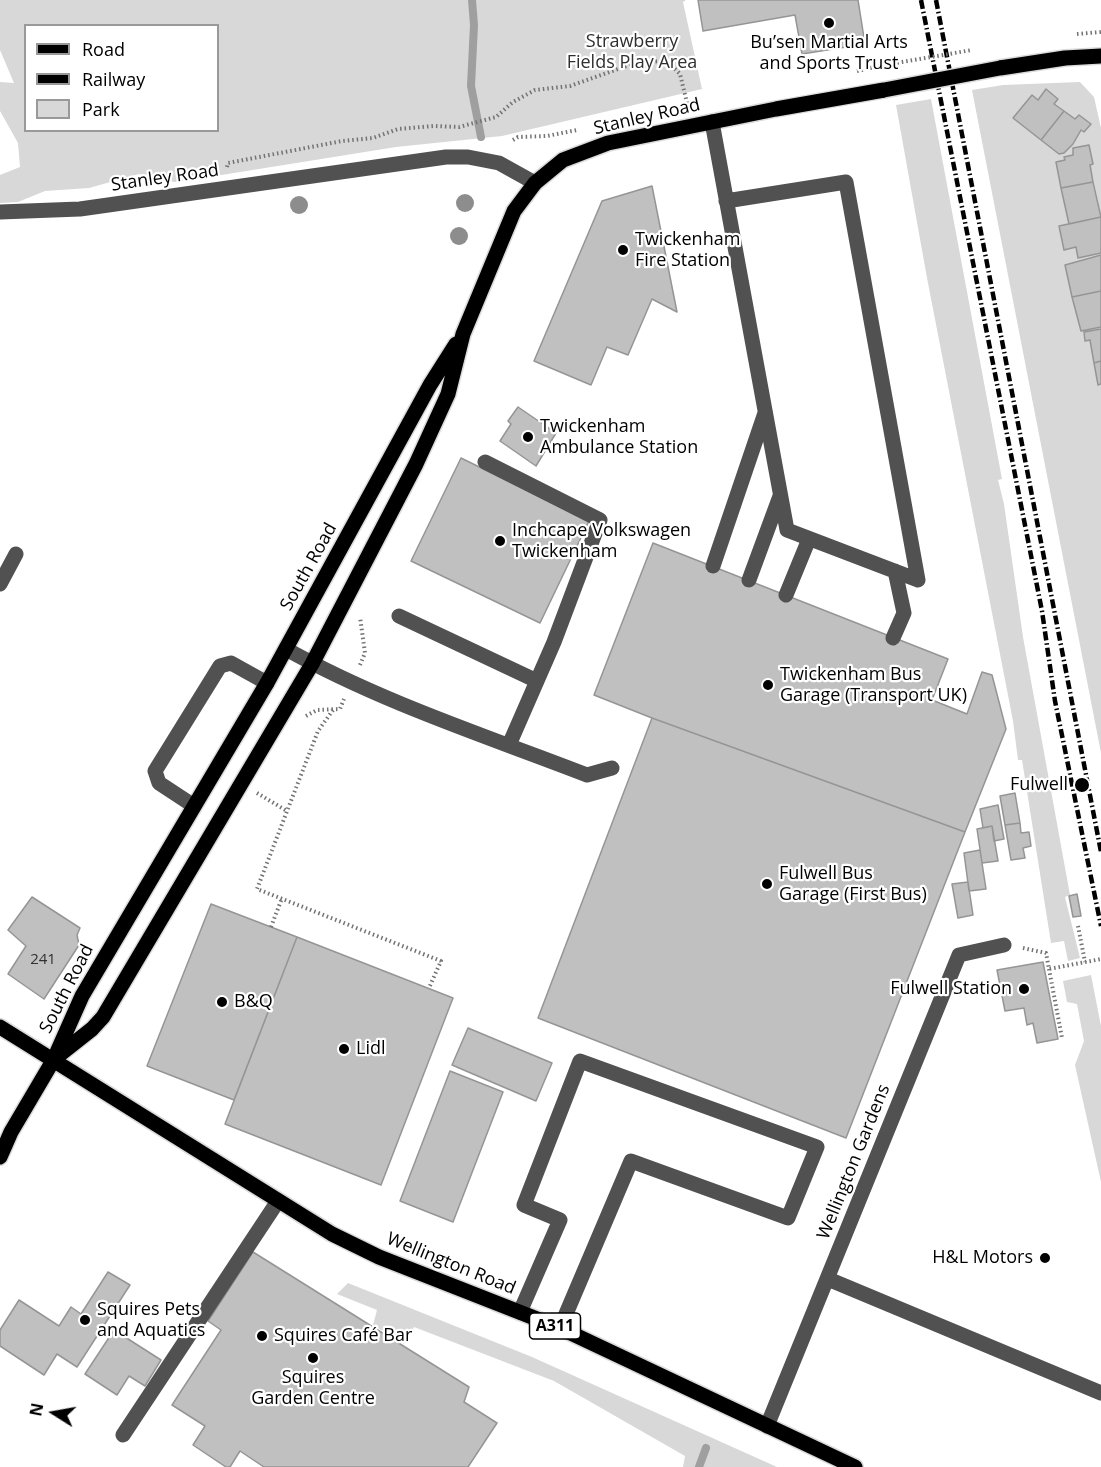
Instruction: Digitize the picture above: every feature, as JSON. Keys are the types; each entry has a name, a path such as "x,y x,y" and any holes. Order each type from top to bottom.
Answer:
{"main road":[{"name":"Stanley Road","path":"535,183 563,160 608,143 1000,68 1065,58 1101,56"},
{"name":"South Road","path":"54,1059 82,996 267,683 430,385 462,333 514,211 535,183"},
{"name":"South Road","path":"54,1059 92,1029 103,1017 312,664 417,464 448,394 462,333"},
{"name":"A311","path":"0,1027 54,1059"},
{"path":"0,1157 11,1132 54,1059"},
{"name":"Wellington Road","path":"54,1059 332,1234 379,1257 560,1328 855,1467"}],"street":[{"path":"712,122 726,201 765,412 788,530 918,580 846,182 726,201"},
{"name":"Stanley Road","path":"0,212 80,209 446,157 468,157 499,163 535,183"},
{"path":"713,566 765,412"},
{"path":"485,462 600,520 554,642 509,745"},
{"path":"749,580 781,494"},
{"path":"786,595 809,538"},
{"path":"0,584 16,554"},
{"path":"893,638 904,613 895,571"},
{"path":"399,616 537,681"},
{"path":"286,649 312,664 397,702 587,775 612,768"},
{"path":"194,806 159,783 155,771 220,666 231,663 267,683"},
{"name":"Wellington Gardens","path":"767,1426 959,955 1005,945"},
{"path":"520,1312 560,1220 524,1205 580,1061 817,1148 788,1218 631,1161 560,1328"},
{"path":"123,1435 278,1202"},
{"path":"828,1279 1101,1393"}],"path":[{"path":"884,65 982,48"},
{"path":"225,175 228,163 342,141 373,138 398,129 434,126 459,127 496,117 513,102 536,90 570,86 638,62 667,61 680,74 688,108"},
{"path":"333,710 318,731 257,889 441,961 429,988"},
{"path":"263,796 287,811"},
{"path":"271,927 282,898"},
{"path":"1078,926 1085,962"},
{"path":"1005,945 1046,953 1062,1038"},
{"path":"1049,969 1101,959"}],"green space":[{"name":"Strawberry Fields Play Area","path":"0,0 686,0 683,2 702,89 502,136 396,147 184,181 174,182 139,174 89,188 45,191 18,202 0,203 0,175 20,167 18,143 0,111 0,82 14,83 0,50"},
{"path":"1080,82 1094,97 1101,128 1101,215 1090,165 1093,163 1089,145 1073,148 1073,155 1061,166 1058,176 1069,224 1064,250 1076,247 1078,258 1101,253 1101,255 1065,265 1101,327 1101,329 1084,332 1085,341 1090,340 1098,384 1101,384 1101,753 972,90 1003,85","holes":["1047,90 1058,98 1054,104 1075,119 1079,115 1090,124 1084,132 1081,130 1064,153 1059,154 1013,118 1032,95 1038,100"]},
{"path":"931,99 1002,479 998,480 1004,504 1023,637 1070,895 1065,897 1080,958 1068,961 1064,941 1051,943 1022,760 1018,760 1013,721 927,278 896,105"},
{"path":"1091,975 1101,1026 1101,1182 1075,1065 1084,1041 1077,1004 1067,1002 1063,981"},
{"path":"348,1283 532,1357 777,1467 683,1467 685,1456 554,1381 414,1327 404,1344 373,1325 377,1310 337,1294"}],"building":[{"name":"Bu’sen Martial Arts and Sports Trust","path":"698,0 858,0 865,44 802,54 795,15 703,31"},
{"path":"1046,89 1058,99 1054,104 1064,111 1041,140 1013,118 1032,95 1038,100"},
{"path":"1064,111 1075,119 1079,115 1091,124 1084,132 1081,130 1073,144 1064,153 1059,154 1041,140"},
{"path":"1089,145 1093,164 1090,165 1093,182 1061,188 1056,162 1073,155 1073,148"},
{"path":"1093,182 1101,217 1069,224 1061,188"},
{"name":"Twickenham Fire Station","path":"652,186 677,312 652,299 628,355 607,347 591,385 534,361 602,201"},
{"path":"1101,217 1101,253 1078,258 1076,247 1064,250 1059,226"},
{"path":"1101,255 1101,291 1072,297 1065,265"},
{"path":"1101,291 1101,327 1081,331 1072,297"},
{"path":"1101,329 1101,361 1094,363 1090,340 1085,341 1084,332"},
{"path":"1101,361 1101,384 1098,385 1094,363"},
{"name":"Twickenham Ambulance Station","path":"518,407 556,433 536,466 500,441 511,424 508,421"},
{"name":"Inchcape Volkswagen Twickenham","path":"461,458 589,521 540,623 411,561"},
{"name":"Twickenham Bus Garage (Transport UK)","path":"653,543 948,659 932,700 967,714 982,672 992,675 1006,729 965,832 594,695"},
{"name":"Fulwell Bus Garage (First Bus)","path":"652,718 965,832 846,1138 538,1018"},
{"path":"1015,793 1020,823 1005,825 1000,796"},
{"path":"998,805 1004,839 994,841 992,826 983,828 980,809"},
{"path":"1020,823 1021,833 1029,832 1031,846 1023,848 1025,858 1011,860 1005,825"},
{"path":"992,826 998,861 982,863 977,829"},
{"path":"980,850 986,889 969,891 964,853"},
{"path":"968,882 973,915 958,918 952,884"},
{"path":"1077,894 1081,916 1073,917 1069,896"},
{"path":"32,897 80,928 77,935 79,945 44,999 8,974 26,946 8,930"},
{"name":"B&Q","path":"211,904 297,937 234,1100 147,1066"},
{"name":"Lidl","path":"297,937 453,998 381,1185 225,1124"},
{"name":"Fulwell Station","path":"1043,962 1058,1039 1037,1043 1033,1023 1027,1025 1024,1008 1005,1011 997,970"},
{"path":"468,1028 552,1063 536,1101 452,1065"},
{"path":"450,1071 503,1092 453,1222 400,1201"},
{"name":"Squires Garden Centre","path":"253,1252 469,1387 464,1402 497,1423 468,1467 264,1467 240,1451 230,1467 226,1467 193,1445 205,1426 172,1405 221,1330 208,1321"},
{"name":"Squires Pets and Aquatics","path":"108,1272 130,1285 77,1367 57,1354 44,1375 0,1346 0,1330 19,1300 59,1326 71,1307 81,1314"},
{"path":"114,1330 161,1360 145,1386 129,1376 117,1395 85,1374"}],"waterway":[{"path":"472,0 474,25 471,86 481,137"},
{"path":"699,1467 706,1448"}],"railway":[{"path":"921,0 1042,611 1055,701 1101,926"},
{"path":"936,0 1101,852"}],"place":[{"name":"Bu’sen Martial Arts and Sports Trust","path":"829,23"},
{"name":"Twickenham Fire Station","path":"623,250"},
{"name":"Twickenham Ambulance Station","path":"528,437"},
{"name":"Inchcape Volkswagen Twickenham","path":"500,541"},
{"name":"Twickenham Bus Garage (Transport UK)","path":"768,685"},
{"name":"Fulwell","path":"1082,785"},
{"name":"Fulwell Bus Garage (First Bus)","path":"767,884"},
{"name":"Fulwell Station","path":"1024,989"},
{"name":"B&Q","path":"222,1002"},
{"name":"Lidl","path":"344,1049"},
{"name":"H&L Motors","path":"1045,1258"},
{"name":"Squires Pets and Aquatics","path":"85,1320"},
{"name":"Squires Café Bar","path":"262,1336"},
{"name":"Squires Garden Centre","path":"313,1358"}]}
